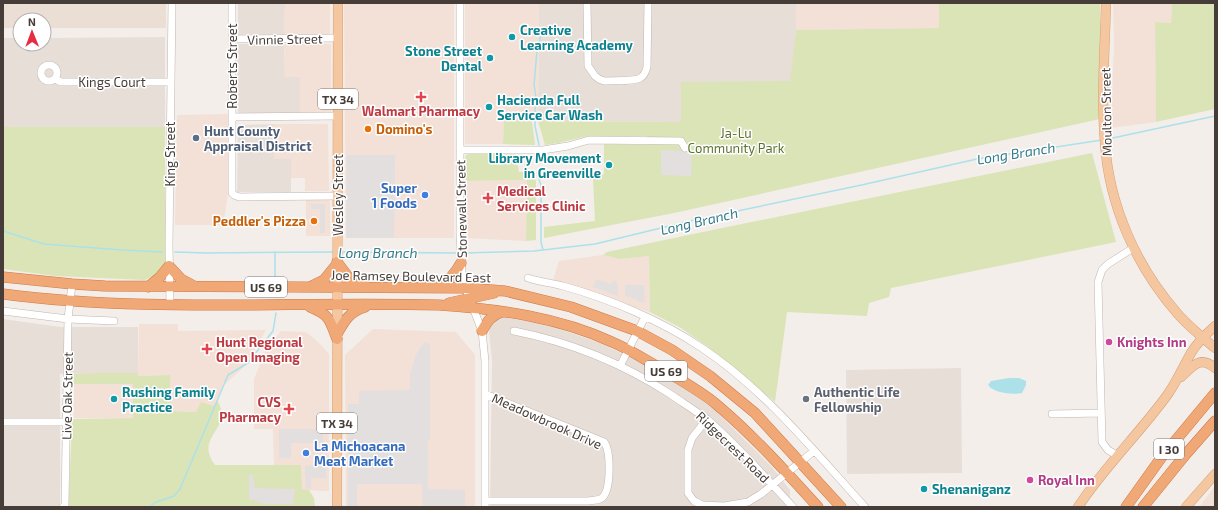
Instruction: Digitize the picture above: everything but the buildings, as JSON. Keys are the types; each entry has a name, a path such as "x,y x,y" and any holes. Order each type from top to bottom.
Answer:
{"highway":[{"path":"148,286 160,277 169,262 181,279 196,287"},
{"path":"308,287 320,283 330,274 337,262 349,278 376,287"},
{"path":"439,287 450,280 457,271 461,262"},
{"name":"Joe Ramsey Boulevard East","path":"3,277 72,284 170,287 466,288 505,291 571,306 637,331 690,361 755,413 841,507"},
{"path":"471,303 505,291"},
{"name":"US 69","path":"3,294 70,301 170,304 439,305 471,303 548,320 611,341 686,382 715,403 733,419 787,473 818,507"},
{"path":"306,305 321,311 329,318 337,336"},
{"path":"337,336 346,319 353,311 372,305"},
{"path":"482,331 491,317 496,313 503,311"},
{"name":"I 30","path":"1126,507 1161,458 1215,393"},
{"name":"I 30","path":"1144,507 1186,454 1215,421"}],"main road":[{"name":"Wesley Street","path":"337,507 338,3"},
{"name":"Moulton Street","path":"1106,3 1104,124 1107,160 1118,207 1133,248 1158,290 1178,314 1215,348"},
{"path":"1078,507 1090,488 1155,410 1175,382 1191,353 1203,337 1215,326"},
{"path":"1175,382 1195,364 1203,362 1215,368"},
{"path":"1186,507 1215,474"}],"street":[{"name":"King Street","path":"170,304 170,82 172,3"},
{"name":"Roberts Street","path":"232,3 231,189 234,195 239,197 337,196"},
{"name":"Stonewall Street","path":"460,3 460,242 461,262 466,288 482,331 485,361 485,504"},
{"path":"587,3 588,66 594,76 604,80 635,80 641,78 646,72 647,67 648,3"},
{"name":"Vinnie Street","path":"232,40 338,38"},
{"name":"Kings Court","path":"55,79 61,82 170,82"},
{"path":"232,117 338,116"},
{"path":"460,150 543,150 568,146 585,140 612,139 681,141 684,148"},
{"path":"1118,456 1108,450 1102,442 1098,282 1102,270 1108,264 1133,248"},
{"path":"528,278 570,288 621,306 702,347 721,361 765,400 865,507"},
{"name":"Live Oak Street","path":"63,507 65,505 68,319 72,284"},
{"path":"3,311 68,319 114,321"},
{"path":"620,366 645,317"},
{"name":"Ridgecrest Road","path":"514,331 543,337 584,351 620,366 662,389 694,409 740,450 793,507"},
{"name":"Meadowbrook Drive","path":"485,394 604,442 607,448 608,476 606,492 599,499 588,501 485,504"},
{"path":"1052,414 1101,413"},
{"path":"707,420 692,438 688,450 688,493 694,501 702,505 724,506 744,504 761,494 814,451"},
{"path":"3,422 67,422"}],"shaded area":[{"path":"3,3 166,3 166,28 52,28 52,12 12,12 12,28 3,28"},
{"path":"238,3 285,3 284,34 238,35"},
{"path":"285,3 330,3 330,34 284,34"},
{"path":"344,3 454,3 454,238 346,238"},
{"path":"465,3 539,3 538,121 504,121 503,144 465,144"},
{"path":"539,3 796,3 796,30 791,82 681,82 681,122 538,121"},
{"path":"796,3 939,3 939,28 796,30"},
{"path":"1113,3 1172,3 1171,23 1155,22 1156,122 1111,128 1114,45"},
{"path":"165,37 165,127 3,127 3,38 12,38 12,52 52,52 52,38"},
{"path":"237,44 284,44 285,77 300,77 300,113 238,114"},
{"path":"284,44 331,44 331,113 300,113 300,77 285,77"},
{"path":"228,114 228,193 225,214 221,225 175,225 177,115"},
{"path":"274,124 274,158 291,159 291,192 237,192 238,125"},
{"path":"274,124 328,124 329,191 305,191 305,178 291,178 291,159 274,159"},
{"path":"661,150 692,151 691,176 661,175"},
{"path":"347,155 395,155 394,238 346,238"},
{"path":"527,180 526,241 466,238 466,181"},
{"path":"306,200 330,200 330,236 306,236"},
{"path":"311,204 325,204 325,233 320,233 320,209 311,209"},
{"path":"603,255 620,259 649,256 650,312 553,280 559,261"},
{"path":"596,279 611,284 613,281 617,282 618,296 593,287"},
{"path":"625,285 644,285 645,302 639,302 636,299 625,296"},
{"path":"502,317 554,327 600,343 640,362 678,383 716,411 771,466 790,490 790,507 490,507 492,361 489,331 492,322"},
{"path":"3,319 61,327 138,327 138,373 60,374 60,507 3,507"},
{"path":"139,324 178,324 178,331 266,330 246,365 224,385 213,407 196,412 171,411 170,375 138,376"},
{"path":"373,329 456,332 475,355 475,507 346,507 345,355"},
{"path":"281,331 306,332 329,354 329,491 302,490 301,465 274,465 273,429 254,429 254,379 266,350"},
{"path":"425,343 430,344 430,440 428,440 428,487 430,489 465,490 465,507 423,507 422,484 357,484 357,507 348,507 348,404 359,404 359,391 410,390 410,375 415,357"},
{"path":"961,368 962,473 847,474 846,370"},
{"path":"74,384 133,384 133,418 74,418"},
{"path":"279,429 323,429 323,443 291,443 291,458 279,458"},
{"path":"326,465 326,478 311,478 311,489 306,489 305,466"},
{"path":"249,475 253,475 255,488 295,489 293,504 264,504 249,500"},
{"path":"1215,486 1215,507 1199,507"}],"green space":[{"name":"Ja-Lu Community Park","path":"939,3 1100,3 1100,119 674,213 544,238 544,227 595,221 593,179 604,174 604,144 649,145 647,136 588,136 545,145 538,121 681,122 681,82 790,81 796,30 939,28"},
{"path":"1172,3 1215,3 1215,109 1156,122 1155,22 1171,23"},
{"path":"504,121 532,121 535,145 503,144"},
{"path":"3,127 165,127 165,264 158,274 145,280 55,276 3,269"},
{"path":"1092,153 1116,242 891,288 889,297 869,303 867,316 787,312 775,402 708,347 681,328 650,312 649,256 620,259 603,255 607,252 722,228"},
{"path":"516,154 519,172 534,172 536,182 536,240 526,241 527,180 466,181 465,158 466,155"},
{"path":"138,373 138,376 170,375 171,411 196,412 201,402 213,406 217,400 221,410 221,419 209,446 210,455 215,465 301,465 302,489 309,490 314,498 315,507 67,507 69,497 72,419 133,418 133,384 74,384 73,374"}],"water":[{"path":"1019,378 1026,381 1026,385 1022,393 1004,393 994,390 988,385 991,381"}],"waterway":[{"path":"539,145 535,126 536,98 534,84 537,51 541,34"},
{"name":"Long Branch","path":"1108,139 1215,116"},
{"name":"Long Branch","path":"463,253 534,251 595,244 694,220 977,159 1102,140"},
{"path":"538,176 541,185 541,242 543,250"},
{"name":"Long Branch","path":"3,231 44,244 162,252"},
{"name":"Long Branch","path":"175,252 333,252"},
{"path":"275,252 275,277"},
{"name":"Long Branch","path":"341,252 459,253"},
{"path":"149,507 156,502 174,496 180,489 228,375 248,363 273,331 276,313"}],"place":[{"name":"Creative Learning Academy","path":"512,37"},
{"name":"Stone Street Dental","path":"490,58"},
{"name":"Walmart Pharmacy","path":"421,97"},
{"name":"Hacienda Full Service Car Wash","path":"489,107"},
{"name":"Domino's","path":"368,129"},
{"name":"Hunt County Appraisal District","path":"196,138"},
{"name":"Library Movement in Greenville","path":"609,165"},
{"name":"Super 1 Foods","path":"425,195"},
{"name":"Medical Services Clinic","path":"488,198"},
{"name":"Peddler's Pizza","path":"314,221"},
{"name":"Knights Inn","path":"1109,342"},
{"name":"Hunt Regional Open Imaging","path":"207,349"},
{"name":"Rushing Family Practice","path":"114,399"},
{"name":"Authentic Life Fellowship","path":"806,399"},
{"name":"CVS Pharmacy","path":"289,409"},
{"name":"La Michoacana Meat Market","path":"306,453"},
{"name":"Royal Inn","path":"1030,480"},
{"name":"Shenaniganz","path":"924,489"}]}
